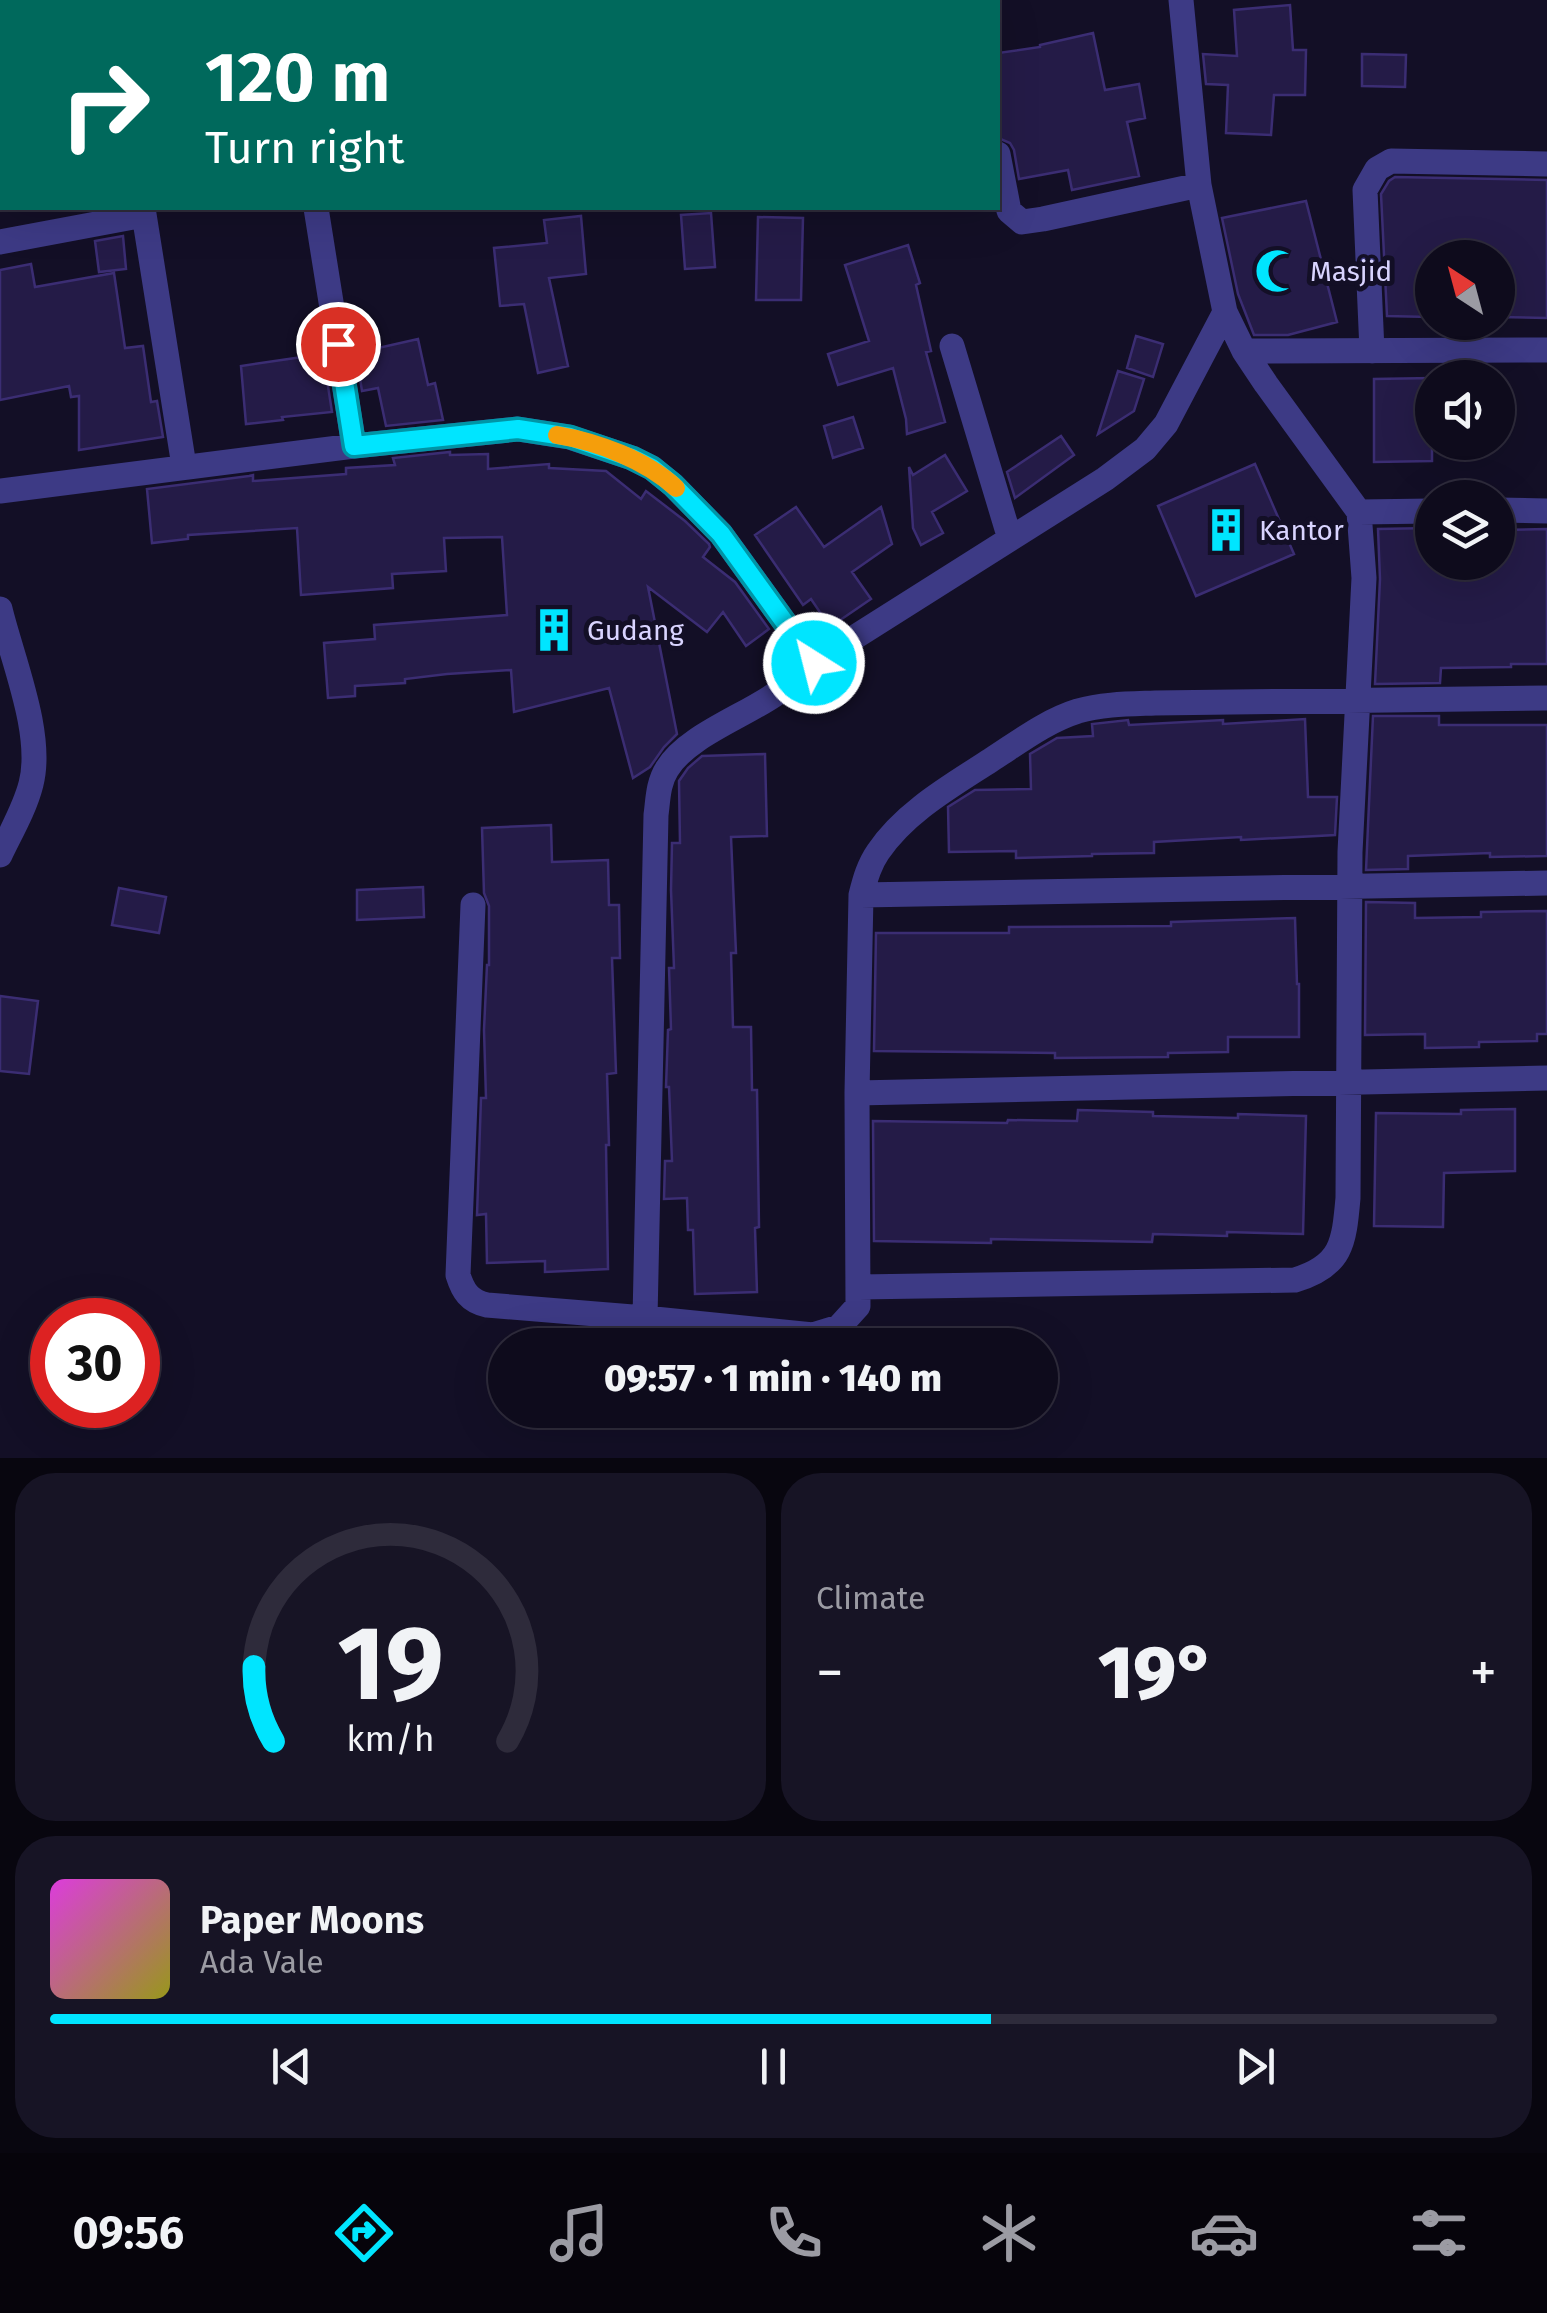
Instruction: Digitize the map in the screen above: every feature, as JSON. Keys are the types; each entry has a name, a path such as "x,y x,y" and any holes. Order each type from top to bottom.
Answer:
{"street":[{"path":"859,1287 1296,1280 1323,1269 1340,1249 1345,1232 1350,885 1364,578 1359,512 1244,351 1225,312 1199,185 1181,0"},
{"path":"1372,351 1365,190 1377,169 1391,161 1547,164"},
{"path":"1000,164 1009,211 1022,222 1199,185"},
{"path":"316,210 354,446"},
{"path":"0,242 143,211 184,466"},
{"path":"645,1318 653,882 662,779 680,752 776,694 814,663 1105,479 1145,449 1166,424 1225,312"},
{"path":"952,346 1010,538"},
{"path":"1244,351 1547,350"},
{"path":"0,491 518,429 570,437 632,458 673,485 721,534 814,663"},
{"path":"1515,510 1547,511"},
{"path":"1359,512 1415,511"},
{"path":"0,610 32,730 35,758 32,784 0,854"},
{"path":"474,905 458,1275 461,1286 473,1300 486,1305 822,1334 839,1327 858,1306 862,895 876,855 906,821 937,795 1060,718 1106,705 1547,698"},
{"path":"862,895 1547,883"},
{"path":"858,1093 1547,1078"}],"building":[{"path":"1290,5 1293,50 1306,50 1305,95 1274,95 1271,135 1226,133 1228,85 1206,84 1203,54 1237,56 1234,10"},
{"path":"1093,33 1105,90 1139,84 1145,118 1127,122 1139,176 1072,190 1068,170 1019,179 1014,150 1000,139 1000,53"},
{"path":"1362,54 1406,55 1405,87 1362,86"},
{"path":"1395,177 1547,180 1547,318 1515,317 1515,240 1415,240 1415,317 1387,316 1381,194"},
{"name":"Masjid","path":"1306,201 1337,322 1288,335 1254,335 1238,294 1222,218"},
{"path":"711,213 715,267 685,269 681,215"},
{"path":"581,216 586,274 549,278 568,366 538,373 524,304 500,306 494,248 547,243 544,220"},
{"path":"758,217 803,218 801,300 756,300"},
{"path":"123,236 126,269 99,272 95,241"},
{"path":"908,245 920,283 916,285 931,351 926,352 945,422 907,434 893,368 838,385 828,354 869,341 845,265"},
{"path":"31,264 35,287 114,273 125,348 143,346 151,402 157,401 163,437 79,450 79,396 71,397 69,386 0,400 0,270"},
{"path":"1136,336 1163,344 1153,377 1127,368"},
{"path":"418,339 428,385 435,383 443,420 386,426 378,388 362,391 356,353"},
{"path":"323,354 332,412 246,424 241,366"},
{"path":"1118,371 1144,379 1134,411 1098,434"},
{"path":"1415,378 1415,460 1432,461 1374,462 1374,379"},
{"path":"853,417 863,448 833,458 824,426"},
{"path":"1061,436 1074,455 1015,498 1007,472"},
{"path":"450,452 488,454 488,469 549,464 549,468 606,471 641,499 646,491 709,544 703,557 735,582 769,629 746,646 723,612 707,632 648,587 677,734 650,767 633,778 609,688 514,712 511,670 355,686 355,696 328,698 324,643 375,639 374,625 507,615 502,537 444,538 446,571 392,574 393,588 301,595 297,528 188,535 188,539 152,543 147,489 253,475 253,481 346,474 346,468 395,465 393,458"},
{"path":"945,455 967,491 932,512 943,533 921,545 913,528 909,467 913,475"},
{"name":"Kantor","path":"1255,464 1294,554 1196,596 1158,506"},
{"path":"796,507 824,547 881,507 892,544 852,572 871,599 830,627 811,599 803,605 755,535"},
{"path":"1415,528 1415,580 1515,580 1515,530 1547,529 1547,664 1441,668 1440,683 1375,684 1378,529"},
{"path":"1373,716 1439,716 1439,725 1547,725 1547,856 1408,856 1408,869 1366,870"},
{"path":"1305,719 1308,797 1337,797 1335,835 1154,842 1154,853 1092,856 1016,858 1016,851 949,852 948,807 975,790 1031,789 1030,754 1057,738 1093,736 1092,724 1128,720 1129,725"},
{"path":"765,754 767,836 731,837 736,953 731,953 733,1027 751,1027 752,1090 757,1090 757,1292 695,1294 693,1230 688,1230 687,1198 664,1199 665,1161 672,1161 666,1087 671,1029 669,968 674,968 672,843 680,843 679,781 702,756"},
{"path":"551,825 552,862 608,860 609,905 619,905 620,958 612,958 616,1073 607,1074 608,1269 545,1272 545,1261 487,1263 486,1214 477,1215 481,1098 486,1098 484,1030 489,965 489,906 484,893 482,828"},
{"path":"423,887 424,917 357,920 357,890"},
{"path":"119,888 166,897 159,933 112,925"},
{"path":"1366,902 1415,903 1415,918 1547,911 1547,1034 1537,1034 1537,1041 1425,1048 1425,1034 1365,1035"},
{"path":"1295,918 1299,1037 1228,1037 1228,1052 1168,1053 1168,1057 1055,1058 1055,1053 874,1051 876,933 1009,933 1009,927 1171,926 1171,922"},
{"path":"0,996 38,1001 29,1074 0,1071"},
{"path":"1515,1109 1515,1171 1444,1173 1443,1227 1374,1226 1376,1113 1461,1114 1461,1110"},
{"path":"1078,1110 1153,1112 1153,1116 1306,1116 1303,1234 1153,1234 1152,1242 874,1241 873,1121 1077,1121"}],"slow traffic":[{"path":"557,435 632,458 652,468 676,488"}],"place":[{"name":"Masjid","path":"1277,271"},
{"name":"Kantor","path":"1226,530"},
{"name":"Gudang","path":"554,630"}],"route":[{"path":"338,344 354,446 518,429 570,437 632,458 673,485 721,534 814,663"}]}
